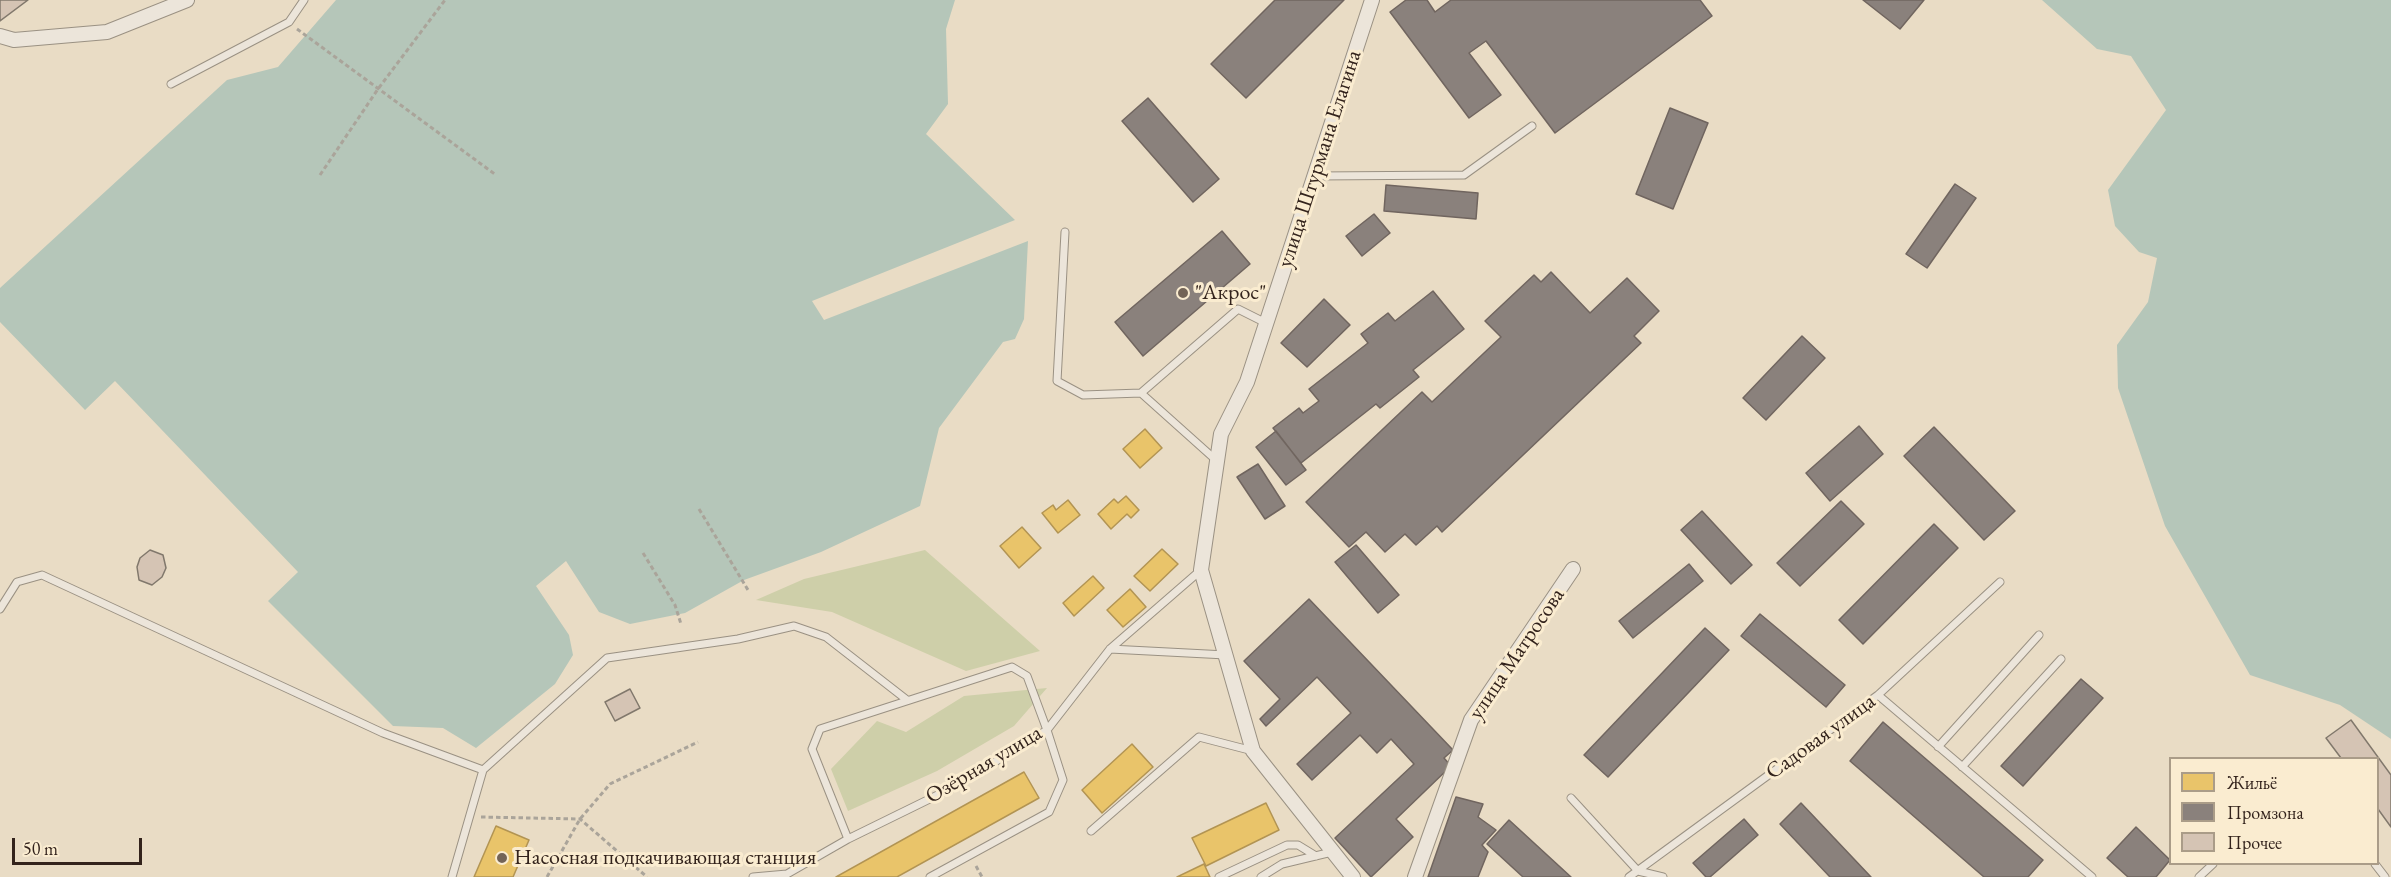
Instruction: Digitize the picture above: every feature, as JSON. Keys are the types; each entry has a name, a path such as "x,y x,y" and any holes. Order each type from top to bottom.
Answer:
{"street":[{"path":"0,36 14,40 107,32 187,0"},
{"name":"улица Штурмана Елагина","path":"1353,877 1253,751 1201,570 1221,434 1247,382 1372,0"},
{"name":"улица Матросова","path":"1415,877 1471,720 1573,569"}],"lane":[{"path":"171,84 289,22 304,0"},
{"path":"1316,176 1464,175 1532,126"},
{"path":"1065,232 1058,381 1083,395 1141,393 1238,309 1266,323"},
{"path":"1141,393 1217,461"},
{"name":"Озёрная улица","path":"753,877 787,875 848,839 954,786 1047,730 1110,649 1201,570"},
{"path":"0,609 17,582 42,576 383,733 483,770"},
{"name":"Садовая улица","path":"1629,877 1878,695 2000,582"},
{"path":"452,877 483,770 606,658 738,639 794,626 826,637 907,700"},
{"path":"1938,747 2039,635"},
{"path":"1110,649 1226,655"},
{"path":"1962,766 2061,659"},
{"path":"848,839 812,749 820,729 1012,667 1027,676 1063,780 1049,812 930,877"},
{"path":"1878,695 2092,877"},
{"path":"1091,831 1198,737 1253,751"},
{"path":"1571,798 1638,871 1663,877"},
{"path":"1219,877 1287,845 1298,845 1316,856"},
{"path":"1261,877 1282,864 1332,852"},
{"path":"2199,877 2212,865"},
{"path":"2376,865 2385,877"}],"path":[{"path":"320,175 378,89 445,0"},
{"path":"289,22 496,175"},
{"path":"699,510 748,590"},
{"path":"643,553 675,605 681,624"},
{"path":"547,877 580,819 610,784 698,742"},
{"path":"470,817 580,819 647,877"}],"green space":[{"path":"925,550 1040,651 966,671 832,612 756,600 804,579"},
{"path":"1047,688 1014,726 937,771 848,811 831,769 877,721 906,732 964,696"}],"shaded area":[{"path":"336,0 955,0 946,29 948,104 926,134 1015,220 812,301 824,320 1028,241 1024,319 1015,339 1003,342 939,428 920,506 821,552 744,580 685,613 630,624 599,612 566,561 536,586 569,635 573,655 555,684 476,748 443,728 393,726 268,601 298,572 115,381 85,410 0,322 0,288 227,80 278,67"},
{"path":"2042,0 2391,0 2391,739 2340,705 2250,675 2165,526 2118,388 2117,345 2148,302 2157,258 2139,252 2115,226 2108,190 2166,110 2131,56 2097,49"}],"building: Жильё":[{"path":"1145,429 1162,448 1140,468 1123,449"},
{"path":"1126,496 1139,510 1131,518 1127,514 1111,529 1098,514 1114,499 1118,503"},
{"path":"1068,500 1080,515 1058,533 1042,513 1053,505 1056,510"},
{"path":"1022,527 1041,548 1019,568 1000,546"},
{"path":"1162,549 1178,564 1150,591 1134,576"},
{"path":"1093,576 1104,588 1074,616 1063,603"},
{"path":"1130,589 1146,607 1123,627 1107,610"},
{"path":"1132,744 1153,767 1102,813 1082,790"},
{"path":"1024,772 1039,798 897,877 836,877"},
{"path":"1266,803 1279,830 1206,866 1192,838"},
{"name":"Насосная подкачивающая станция","path":"496,826 529,840 513,877 474,877"},
{"path":"1204,864 1210,877 1177,877"}],"building: Промзона":[{"path":"1275,0 1344,0 1246,98 1211,64"},
{"path":"1406,0 1427,0 1435,12 1451,0 1700,0 1712,16 1555,133 1486,41 1469,53 1501,95 1469,118 1390,12"},
{"path":"1863,0 1924,0 1900,29"},
{"path":"1148,98 1219,179 1193,202 1122,121"},
{"path":"1670,108 1708,123 1673,209 1636,194"},
{"path":"1955,184 1976,198 1927,268 1906,254"},
{"path":"1386,185 1478,193 1476,219 1384,211"},
{"path":"1374,214 1390,233 1362,256 1346,236"},
{"name":"\"Акрос\"","path":"1222,231 1250,264 1143,356 1115,322"},
{"path":"1551,272 1590,313 1627,278 1659,311 1634,336 1641,343 1442,532 1437,526 1416,545 1405,534 1385,552 1366,532 1349,547 1306,502 1422,392 1432,402 1501,337 1485,321 1534,275 1541,282"},
{"path":"1433,291 1464,329 1413,370 1419,377 1380,408 1376,404 1301,463 1273,428 1299,408 1303,413 1319,401 1309,389 1368,343 1361,334 1388,313 1395,321"},
{"path":"1324,299 1350,325 1307,367 1281,343"},
{"path":"1802,336 1825,358 1766,420 1743,398"},
{"path":"1859,426 1883,454 1830,501 1806,473"},
{"path":"1934,427 2015,511 1984,540 1904,456"},
{"path":"1276,431 1306,470 1286,485 1256,447"},
{"path":"1258,464 1285,506 1265,519 1237,477"},
{"path":"1841,501 1864,524 1800,586 1777,563"},
{"path":"1702,511 1752,565 1731,584 1681,530"},
{"path":"1934,524 1958,548 1863,644 1839,620"},
{"path":"1356,545 1399,595 1378,613 1335,562"},
{"path":"1689,564 1703,581 1633,638 1619,621"},
{"path":"1309,599 1453,750 1444,758 1451,766 1396,819 1413,837 1371,877 1335,838 1414,764 1391,739 1377,753 1360,735 1312,780 1297,764 1351,713 1317,677 1266,726 1260,719 1280,699 1244,661"},
{"path":"1760,614 1845,685 1826,707 1741,636"},
{"path":"1705,628 1729,650 1608,777 1584,755"},
{"path":"2081,679 2103,698 2023,786 2001,766"},
{"path":"1883,722 2043,860 2028,877 1984,877 1850,761"},
{"path":"1456,797 1483,804 1478,817 1496,830 1482,845 1488,852 1478,877 1428,877"},
{"path":"1801,803 1871,877 1830,877 1780,824"},
{"path":"1744,819 1758,835 1710,877 1706,877 1693,863"},
{"path":"1509,820 1571,877 1523,877 1487,844"},
{"path":"2136,827 2169,861 2156,877 2128,877 2107,858"}],"building: Прочее":[{"path":"0,0 28,0 0,21"},
{"path":"150,550 163,555 166,568 162,577 152,585 139,580 137,567 140,558"},
{"path":"630,689 640,708 615,721 605,702"},
{"path":"2351,720 2378,757 2340,757 2326,738"},
{"path":"2379,758 2391,775 2391,827 2379,810"}],"place":[{"name":"\"Акрос\"","path":"1183,293"},
{"name":"Насосная подкачивающая станция","path":"502,858"}]}
